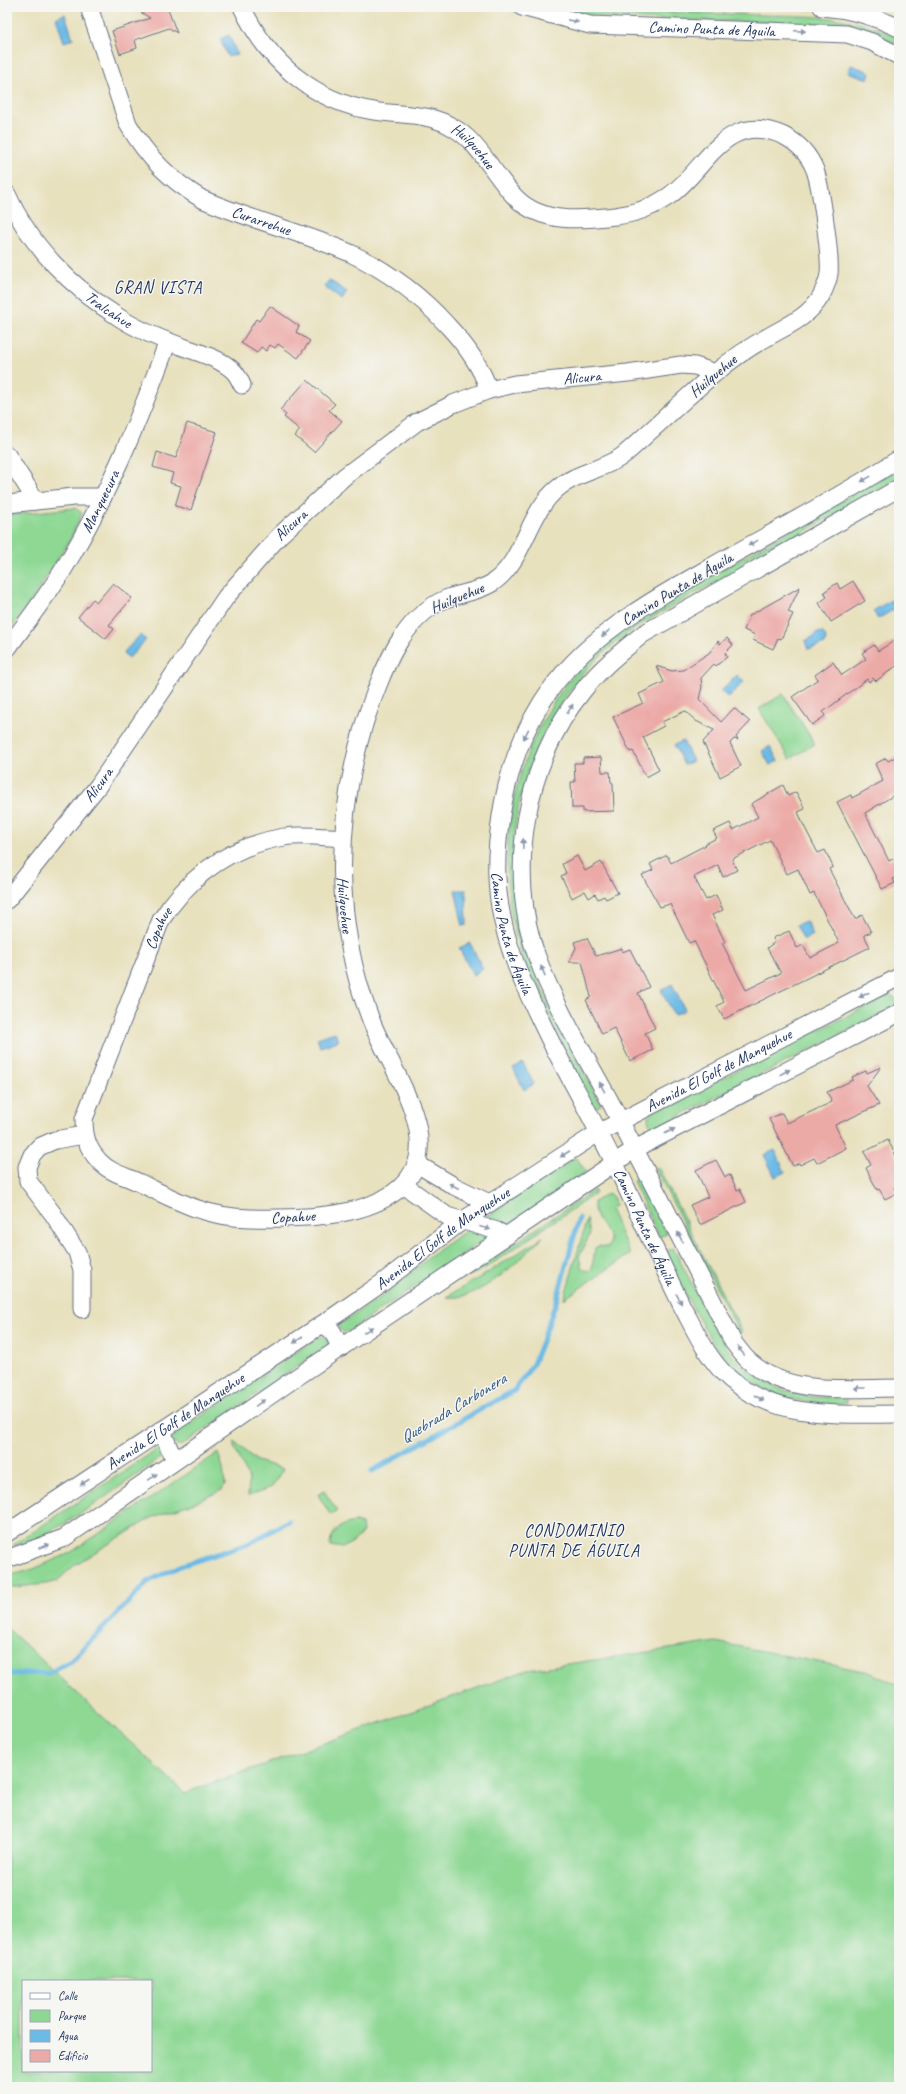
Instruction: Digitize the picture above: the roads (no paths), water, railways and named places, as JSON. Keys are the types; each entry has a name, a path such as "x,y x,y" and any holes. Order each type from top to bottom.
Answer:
{"street":[{"name":"Curarrehue","path":"89,7 128,124 142,147 160,169 185,189 202,199 338,249 373,265 395,279 426,303 463,343 478,365 489,390"},
{"name":"Huilquehue","path":"242,7 252,27 273,56 303,82 319,92 348,105 378,112 421,115 448,124 458,130 475,145 519,201 536,213 547,217 610,217 631,214 650,207 678,189 716,146 740,133 757,130 769,131 791,140 800,147 813,165 818,184 829,258 829,272 825,287 814,305 795,322 746,349 715,373 627,452 601,468 567,481 551,494 539,511 508,568 494,582 472,592 441,601 431,606 416,620 392,654 369,710 351,773 342,838 343,896 350,948 359,985 371,1021 415,1116 419,1138 417,1164 405,1186"},
{"name":"Camino Punta de Águila","path":"522,7 564,20 590,25 847,34 872,42 899,56"},
{"path":"822,7 846,9 880,19 899,28"},
{"name":"Tralcahue","path":"7,194 32,236 46,255 73,283 99,305 121,319 168,341 224,364 236,373 242,385"},
{"name":"Manquecura","path":"7,649 63,571 102,497 141,415 168,341"},
{"name":"Alicura","path":"7,900 98,786 226,598 280,535 345,476 417,422 453,404 489,390 542,380 628,373 681,365 695,366 715,373"},
{"path":"7,455 25,482 34,501"},
{"name":"Camino Punta de Águila","path":"899,459 652,601 608,631 572,664 547,695 521,743 506,785 498,836 497,877 501,914 511,955 526,991 614,1163 664,1270 700,1341 710,1357 730,1380 763,1401 798,1411 844,1414 899,1414"},
{"name":"Camino Punta de Águila","path":"899,488 643,634 606,664 581,693 555,733 535,780 524,829 522,867 526,910 537,956 549,984 733,1342 749,1361 769,1374 795,1384 822,1388 899,1388"},
{"path":"7,504 74,497 102,497"},
{"name":"Copahue","path":"342,838 313,836 285,837 254,844 223,857 194,880 175,898 161,920 91,1100 84,1119 84,1135 89,1147 100,1163 109,1170 136,1181 173,1200 210,1215 239,1218 286,1219 322,1215 363,1208 384,1199 405,1186"},
{"name":"Avenida El Golf de Manquehue","path":"7,1533 323,1324 382,1283 462,1221 598,1133 899,978"},
{"name":"Avenida El Golf de Manquehue","path":"7,1559 64,1538 635,1149 899,1013"},
{"path":"82,1310 82,1270 77,1252 53,1214 28,1181 27,1167 32,1155 38,1147 55,1140 84,1135"},
{"path":"417,1164 454,1186 489,1203"},
{"path":"405,1186 447,1216 497,1231 507,1236"},
{"path":"323,1324 332,1331 341,1348"},
{"path":"162,1430 170,1451 178,1459"}],"water":[{"path":"65,14 73,39 64,42 56,18"},
{"path":"229,35 237,54 228,57 220,39"},
{"path":"851,65 870,72 868,79 848,72"},
{"path":"329,280 347,292 342,300 324,287"},
{"path":"891,600 896,608 878,619 873,611"},
{"path":"817,632 823,633 826,638 825,644 808,649 805,641 813,637"},
{"path":"140,635 146,640 129,658 123,653"},
{"path":"737,675 744,682 728,698 721,691"},
{"path":"683,741 693,761 684,765 674,745"},
{"path":"770,746 778,761 770,765 762,751"},
{"path":"455,890 466,890 467,925 463,926"},
{"path":"806,921 813,935 804,940 796,925"},
{"path":"470,943 483,969 473,975 459,948"},
{"path":"672,984 685,1010 674,1015 661,990"},
{"path":"335,1032 338,1041 320,1047 317,1038"},
{"path":"523,1063 534,1084 524,1090 513,1068"},
{"path":"775,1150 785,1172 775,1177 764,1155"}],"waterway":[{"name":"Quebrada Carbonera","path":"372,1471 515,1390 533,1364 543,1339 557,1299 579,1218"},
{"name":"Quebrada Carbonera","path":"7,1674 49,1673 71,1661 149,1581 180,1566 248,1544 289,1521"}],"district":[{"name":"GRAN VISTA","path":"158,287"},
{"name":"CONDOMINIO PUNTA DE ÁGUILA","path":"574,1540"}]}
